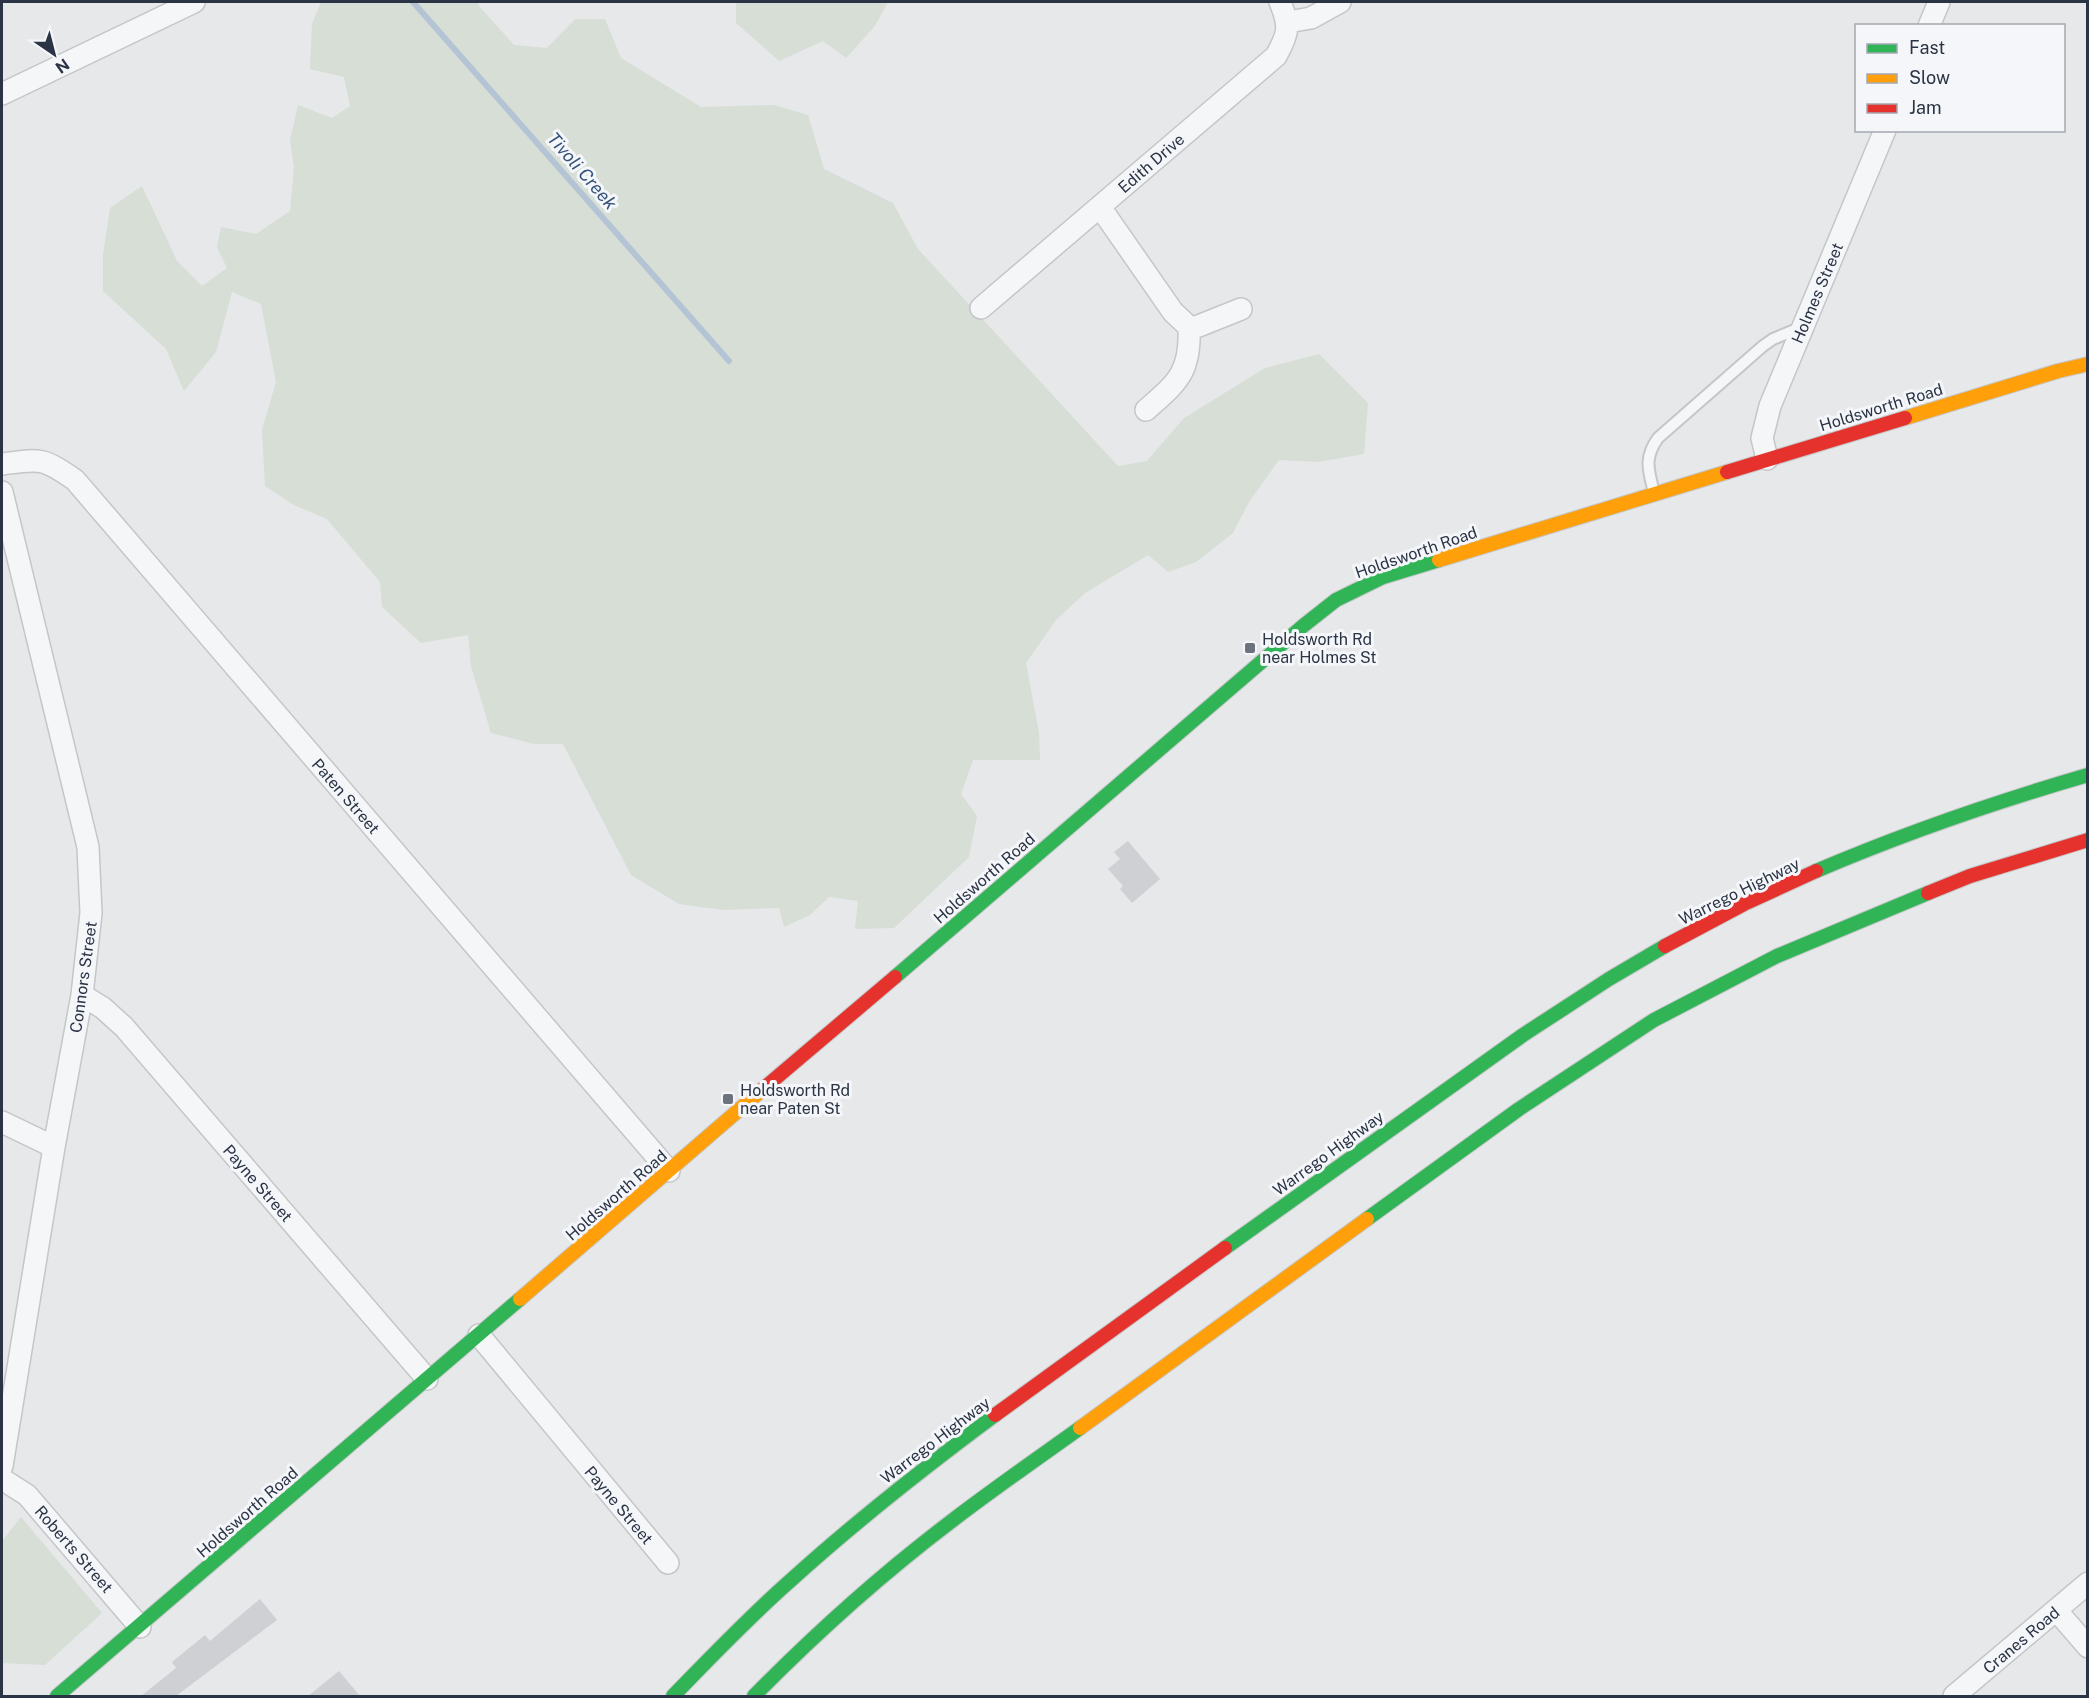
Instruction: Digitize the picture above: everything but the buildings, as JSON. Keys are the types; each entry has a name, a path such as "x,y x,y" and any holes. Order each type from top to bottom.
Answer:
{"main road":[{"name":"Holdsworth Road","path":"57,1696 1330,604 1383,577 2047,374 2088,364"},
{"name":"Warrego Highway","path":"673,1696 751,1616 822,1551 903,1484 1222,1250 1564,1006 1672,943 1815,872 1969,811 2088,775"},
{"path":"754,1696 825,1627 891,1569 953,1520 1429,1174 1592,1060 1654,1020 1777,956 1970,876 2088,840"}],"street":[{"path":"2,94 194,2"},
{"path":"1280,2 1288,22 1311,18 1340,2"},
{"path":"1930,24 1939,2"},
{"name":"Edith Drive","path":"981,308 1276,56 1286,39 1288,22"},
{"name":"Holmes Street","path":"1767,459 1762,438 1765,422 1884,132"},
{"path":"1100,207 1173,312 1189,327 1196,327 1241,309"},
{"path":"1146,410 1171,388 1184,372 1188,356 1189,327"},
{"name":"Paten Street","path":"2,464 36,459 53,465 75,480 669,1172"},
{"name":"Connors Street","path":"2,492 88,848 91,913 82,995 54,1147 2,1466"},
{"name":"Payne Street","path":"82,995 103,1008 124,1027 427,1379"},
{"path":"2,1122 54,1147"},
{"name":"Payne Street","path":"479,1335 668,1563"},
{"name":"Roberts Street","path":"2,1479 27,1495 140,1627"},
{"name":"Cranes Road","path":"1954,1696 2088,1583"},
{"path":"2056,1610 2088,1647"}],"lane":[{"path":"1654,494 1647,459 1658,438 1763,346 1773,339 1803,327"}],"shaded area":[{"path":"321,2 478,2 479,6 514,45 547,48 575,19 605,19 621,58 701,107 774,105 808,115 824,169 893,203 918,249 1118,466 1147,461 1184,418 1265,368 1319,354 1368,403 1364,454 1318,462 1279,460 1249,502 1233,533 1196,562 1168,572 1148,555 1085,593 1056,620 1026,663 1039,733 1040,760 973,760 961,794 977,816 969,857 894,928 855,929 858,901 829,897 810,915 784,927 779,908 723,910 679,904 631,875 563,744 534,744 491,733 471,666 468,635 421,643 382,607 380,582 327,519 294,505 265,486 262,430 276,382 261,304 232,292 216,352 184,391 166,349 103,291 103,254 110,208 142,186 177,261 202,286 227,268 217,247 221,227 256,234 290,211 294,167 290,140 298,105 332,118 350,106 344,77 310,69 312,24"},
{"path":"736,2 888,2 875,26 846,58 823,41 779,61 736,23"},
{"path":"21,1517 102,1613 45,1665 2,1663 2,1541"}],"waterway":[{"name":"Tivoli Creek","path":"413,2 729,361"}],"traffic: fast":[{"path":"895,977 1336,600 1383,577 1439,560"},
{"path":"1816,871 1951,819 2088,775"},
{"path":"1367,1219 1519,1109 1654,1020 1777,956 1928,893"},
{"path":"1225,1248 1523,1035 1665,946"},
{"path":"57,1696 520,1299"},
{"path":"673,1696 745,1623 840,1537 995,1415"},
{"path":"754,1696 801,1649 901,1561 969,1508 1080,1428"}],"traffic: slow":[{"path":"1905,418 2088,364"},
{"path":"1439,560 1727,472"},
{"path":"520,1299 763,1089"},
{"path":"1080,1428 1367,1219"}],"traffic: jam":[{"path":"1727,472 1905,418"},
{"path":"1928,893 1970,876 2088,840"},
{"path":"1665,946 1744,904 1816,871"},
{"path":"763,1089 895,977"},
{"path":"995,1415 1225,1248"}],"place":[{"name":"Holdsworth Rd near Holmes St","path":"1250,648"},
{"name":"Holdsworth Rd near Paten St","path":"728,1099"}]}
